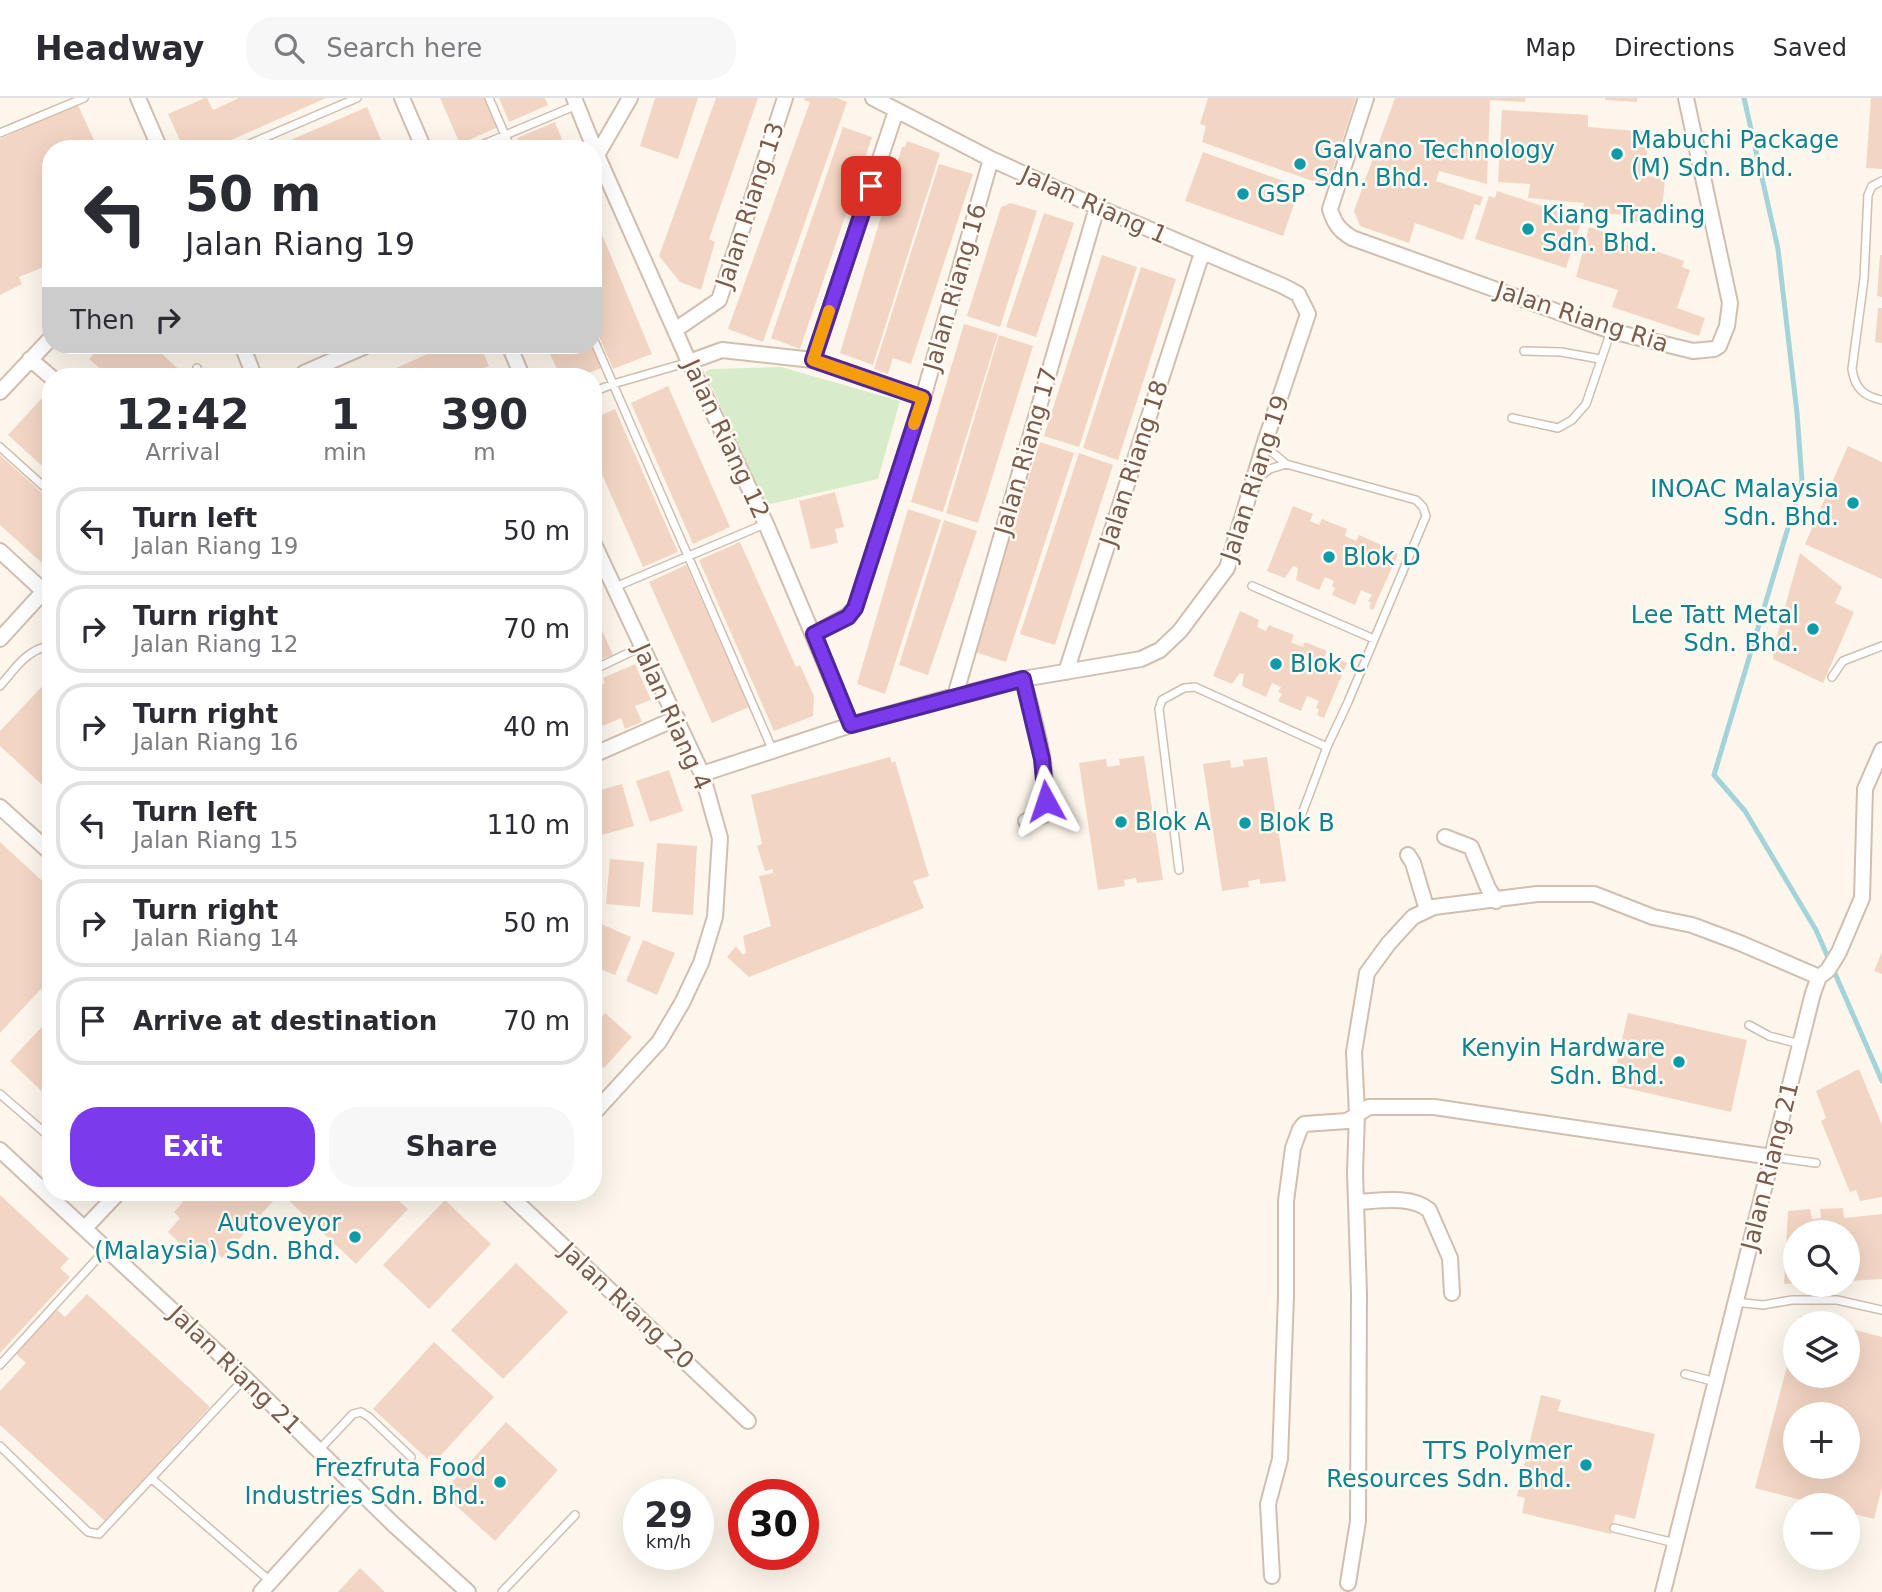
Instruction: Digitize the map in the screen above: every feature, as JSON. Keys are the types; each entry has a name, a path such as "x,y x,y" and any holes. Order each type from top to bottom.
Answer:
{"street":[{"path":"402,98 420,140"},
{"path":"602,146 630,98"},
{"name":"Jalan Riang 13","path":"675,330 719,300 785,98"},
{"name":"Jalan Riang 1","path":"873,98 991,159 1298,294 1308,314"},
{"name":"Jalan Riang Ria","path":"1366,98 1330,209 1335,224 1342,232 1352,238 1611,331 1693,351 1707,351 1718,346 1727,326 1730,303 1686,98"},
{"path":"141,99 157,140"},
{"name":"Jalan Riang 12","path":"576,101 591,140"},
{"path":"813,360 896,111"},
{"name":"Jalan Riang 16","path":"814,634 848,617 855,608 923,398 991,159"},
{"name":"Jalan Riang 12","path":"602,166 689,362 766,524 851,725"},
{"name":"Jalan Riang 17","path":"955,696 1097,207"},
{"name":"Jalan Riang 18","path":"1066,672 1202,253"},
{"name":"Jalan Riang 19","path":"702,774 851,725 955,696 1023,679 1141,659 1170,642 1227,568 1308,314"},
{"path":"0,392 42,347"},
{"path":"689,362 722,350 813,360 923,398"},
{"path":"315,368 347,354"},
{"path":"30,359 42,369"},
{"path":"0,551 42,590"},
{"name":"Jalan Riang 4","path":"602,562 702,774 720,838 715,917 707,945 682,1003 659,1041 602,1104"},
{"path":"602,582 611,582"},
{"path":"0,639 42,600"},
{"path":"1023,679 1042,759 1046,801 1042,816 1026,821"},
{"path":"602,751 677,718"},
{"name":"Jalan Riang 21","path":"1663,1592 1801,1044 1824,974 1839,952 1861,898 1866,789 1882,750"},
{"path":"0,807 42,845"},
{"path":"1445,837 1471,847 1496,901"},
{"path":"1408,855 1427,910"},
{"path":"1348,1583 1358,1521 1359,1293 1354,1052 1367,973 1413,917 1434,907 1537,894 1594,894 1653,917 1692,925 1824,974"},
{"path":"1272,1576 1268,1504 1280,1459 1286,1296 1286,1201 1293,1148 1304,1124 1347,1121 1369,1107 1434,1107 1772,1157"},
{"name":"Jalan Riang 21","path":"0,1150 42,1182"},
{"path":"1356,1202 1395,1200 1423,1205 1429,1210 1450,1258 1452,1293"},
{"name":"Jalan Riang 21","path":"61,1201 85,1228 468,1592"},
{"path":"85,1228 110,1201"},
{"name":"Jalan Riang 20","path":"521,1201 748,1421"},
{"path":"265,1586 356,1487"}],"lane":[{"path":"0,134 84,98"},
{"path":"259,140 357,98"},
{"path":"489,98 507,140"},
{"path":"492,140 576,101"},
{"path":"1882,181 1872,186 1868,195 1864,279 1852,369 1854,383 1861,392 1882,400"},
{"path":"1512,418 1558,428 1572,420 1586,404 1611,331"},
{"path":"1524,351 1560,352 1600,359"},
{"path":"600,354 773,751"},
{"path":"602,388 689,362"},
{"path":"1264,446 1286,464 1416,500 1423,507 1426,516 1327,747 1300,819"},
{"path":"0,447 42,485"},
{"path":"1251,494 1260,474 1286,464"},
{"path":"611,582 690,556 766,524"},
{"path":"1252,586 1374,639"},
{"path":"1832,677 1843,660 1882,646"},
{"path":"0,687 26,656 36,648 42,647"},
{"path":"602,666 642,647"},
{"path":"1178,870 1159,709 1162,700 1184,688 1195,687 1327,747"},
{"path":"1749,1025 1769,1036 1801,1044"},
{"path":"0,1094 42,1130"},
{"path":"1772,1157 1816,1163"},
{"path":"0,1366 107,1248"},
{"path":"1735,1302 1763,1305 1792,1300 1837,1300 1882,1310"},
{"path":"1685,1374 1716,1382"},
{"path":"0,1446 88,1532 99,1534 245,1378"},
{"path":"319,1450 353,1413 361,1412 411,1457"},
{"path":"151,1478 265,1586"},
{"path":"502,1592 575,1515"},
{"path":"1614,1528 1675,1544"}],"green space":[{"path":"781,367 900,401 878,479 766,505 705,372 711,369"}],"building":[{"path":"205,98 213,110 239,98 326,98 231,140 180,140 168,114"},
{"path":"440,98 485,98 498,127 469,140 458,140"},
{"path":"499,98 545,98 548,105 509,122"},
{"path":"655,98 698,98 678,159 640,146"},
{"path":"716,98 758,98 709,239 715,242 701,290 680,282 659,256"},
{"path":"837,98 847,102 763,342 728,329 810,102 804,100"},
{"name":"Galvano Technology Sdn. Bhd.","path":"1208,98 1356,98 1327,186 1202,142 1206,126 1200,124"},
{"path":"1395,98 1526,98 1525,102 1490,100 1487,184 1439,171 1436,181 1483,197 1480,206 1475,204 1463,240 1415,223 1409,243 1360,226 1354,211"},
{"path":"1637,98 1637,102 1605,100"},
{"path":"1871,98 1882,98 1882,169 1866,168"},
{"path":"77,103 94,140 42,140 42,268 19,277 22,284 0,295 0,139"},
{"path":"367,107 381,140 291,140"},
{"path":"1502,110 1588,115 1588,127 1649,132 1645,176 1665,178 1661,224 1625,221 1625,215 1582,211 1584,203 1528,198 1530,184 1498,182"},
{"path":"555,122 562,140 518,140 517,138"},
{"path":"843,127 872,137 800,349 771,338"},
{"path":"907,141 940,153 873,365 840,353 902,147 905,147"},
{"name":"GSP","path":"1203,152 1300,187 1283,236 1185,201"},
{"path":"939,164 973,174 911,364 893,358 888,374 874,369"},
{"name":"Kiang Trading Sdn. Bhd.","path":"1497,191 1582,219 1566,268 1475,239 1489,196 1495,198"},
{"path":"1011,203 1037,211 1000,327 967,316 1001,207"},
{"path":"1044,213 1074,223 1036,337 1006,327"},
{"path":"1589,227 1684,261 1682,267 1690,270 1677,308 1705,318 1699,336 1612,307 1618,290 1576,277"},
{"path":"602,235 652,354 613,369 602,343"},
{"path":"1102,255 1137,267 1079,447 1044,436"},
{"path":"1882,255 1882,297 1877,296"},
{"path":"1141,267 1176,279 1118,460 1083,448"},
{"path":"1878,308 1882,308 1882,343 1875,342"},
{"path":"964,324 998,334 943,512 911,502"},
{"path":"999,335 1033,346 978,523 946,513"},
{"path":"94,354 162,354 177,368 99,368 89,359"},
{"path":"428,354 484,354 489,366 485,368 396,368"},
{"path":"550,354 595,354 601,368 556,368"},
{"path":"668,386 730,527 693,544 631,403"},
{"path":"42,398 42,466 8,435"},
{"path":"615,409 678,552 643,567 602,474 602,415"},
{"path":"1040,442 1074,453 1006,662 972,651"},
{"name":"INOAC Malaysia Sdn. Bhd.","path":"1848,446 1882,462 1882,579 1805,544"},
{"path":"1079,453 1113,465 1055,645 1020,634"},
{"path":"0,455 42,493 42,563 0,525"},
{"path":"835,492 844,527 835,529 838,543 811,549 799,501"},
{"name":"Blok D","path":"1293,506 1313,514 1310,521 1319,525 1322,519 1347,529 1345,536 1356,541 1359,535 1381,545 1378,554 1392,559 1395,553 1398,554 1373,610 1369,608 1371,603 1368,601 1372,595 1361,590 1355,605 1332,595 1334,581 1325,577 1319,590 1296,580 1298,568 1293,566 1285,578 1267,571"},
{"path":"908,509 941,520 885,694 857,684"},
{"path":"944,520 977,531 928,675 899,665"},
{"path":"740,542 796,667 800,665 814,696 813,716 774,731 699,560"},
{"name":"Lee Tatt Metal Sdn. Bhd.","path":"1800,553 1842,587 1835,603 1854,612 1823,683 1773,659 1774,646"},
{"path":"686,565 749,707 712,723 649,582"},
{"name":"Blok C","path":"1240,611 1259,620 1257,627 1266,631 1269,625 1294,635 1291,642 1303,647 1305,642 1327,651 1323,660 1339,666 1341,660 1347,663 1324,718 1317,715 1319,701 1307,696 1301,711 1278,701 1282,694 1278,692 1281,687 1272,683 1266,697 1242,686 1244,674 1240,673 1232,684 1213,676"},
{"path":"602,630 613,655 602,659"},
{"path":"635,664 651,700 635,706 642,722 625,729 621,718 602,726 602,684 605,683 603,678"},
{"path":"42,687 42,785 0,746 0,731"},
{"name":"Blok A","path":"1144,756 1163,880 1137,883 1136,878 1124,880 1125,886 1098,890 1079,763 1106,759 1107,767 1120,765 1119,759"},
{"path":"890,757 892,763 895,761 929,876 913,881 924,908 749,977 727,957 736,946 743,955 746,952 743,936 771,926 759,876 773,873 773,869 765,871 757,846 762,844 751,795"},
{"name":"Blok B","path":"1267,757 1286,881 1260,884 1260,879 1248,881 1249,887 1222,891 1203,764 1230,760 1231,768 1244,766 1243,760"},
{"path":"669,770 683,811 650,822 636,781"},
{"path":"622,784 634,826 602,835 602,790"},
{"path":"0,842 42,881 42,988 0,1033"},
{"path":"657,843 697,846 693,915 652,912"},
{"path":"610,859 644,862 640,907 606,904"},
{"path":"602,924 631,937 615,975 602,970"},
{"path":"643,940 675,953 657,995 626,981"},
{"path":"1882,952 1882,974 1874,971"},
{"path":"605,1013 632,1037 604,1068 602,1066 602,1016"},
{"name":"Kenyin Hardware Sdn. Bhd.","path":"1628,1013 1747,1040 1731,1112 1612,1085"},
{"path":"42,1027 42,1091 10,1061"},
{"path":"1859,1069 1882,1125 1882,1197 1860,1201 1856,1190 1850,1192 1821,1121 1826,1118 1816,1091"},
{"path":"0,1195 69,1259 60,1268 70,1277 0,1353"},
{"path":"273,1201 222,1258 210,1246 197,1260 168,1232 180,1218 174,1212 183,1202"},
{"name":"Autoveyor (Malaysia) Sdn. Bhd.","path":"289,1201 399,1201 408,1209 356,1264"},
{"path":"444,1201 491,1244 429,1309 383,1265"},
{"path":"1843,1208 1844,1218 1882,1214 1882,1279 1860,1280 1860,1220 1788,1220 1788,1211 1810,1209 1812,1219 1821,1218 1820,1209"},
{"path":"516,1263 568,1312 503,1379 451,1330"},
{"path":"87,1294 210,1407 105,1521 0,1425 0,1391 26,1363 14,1352 55,1308 65,1317"},
{"path":"1860,1331 1882,1337 1882,1487 1874,1519 1860,1515 1860,1493 1783,1493 1783,1495 1755,1488 1783,1382 1783,1388 1860,1388"},
{"path":"434,1342 494,1397 433,1464 373,1409"},
{"name":"TTS Polymer Resources Sdn. Bhd.","path":"1541,1395 1561,1400 1558,1411 1655,1434 1635,1519 1615,1514 1611,1534 1522,1513 1525,1498 1517,1496"},
{"name":"Frezfruta Food Industries Sdn. Bhd.","path":"506,1422 558,1470 495,1541 442,1493"},
{"path":"360,1568 385,1592 338,1592"}],"waterway":[{"path":"1744,98 1778,249 1802,481 1714,775 1745,811 1816,930 1882,1081"}],"slow traffic":[{"path":"829,311 813,360 923,398 914,424"}],"place":[{"name":"Mabuchi Package (M) Sdn. Bhd.","path":"1617,154"},
{"name":"Galvano Technology Sdn. Bhd.","path":"1300,164"},
{"name":"GSP","path":"1243,194"},
{"name":"Kiang Trading Sdn. Bhd.","path":"1528,229"},
{"name":"INOAC Malaysia Sdn. Bhd.","path":"1853,503"},
{"name":"Blok D","path":"1329,557"},
{"name":"Lee Tatt Metal Sdn. Bhd.","path":"1813,629"},
{"name":"Blok C","path":"1276,664"},
{"name":"Blok A","path":"1121,822"},
{"name":"Blok B","path":"1245,823"},
{"name":"Kenyin Hardware Sdn. Bhd.","path":"1679,1062"},
{"name":"Autoveyor (Malaysia) Sdn. Bhd.","path":"355,1237"},
{"name":"TTS Polymer Resources Sdn. Bhd.","path":"1586,1465"},
{"name":"Frezfruta Food Industries Sdn. Bhd.","path":"500,1482"}],"route":[{"path":"871,186 813,360 923,398 855,608 848,617 814,634 851,725 1023,679 1042,759 1046,801"}]}
